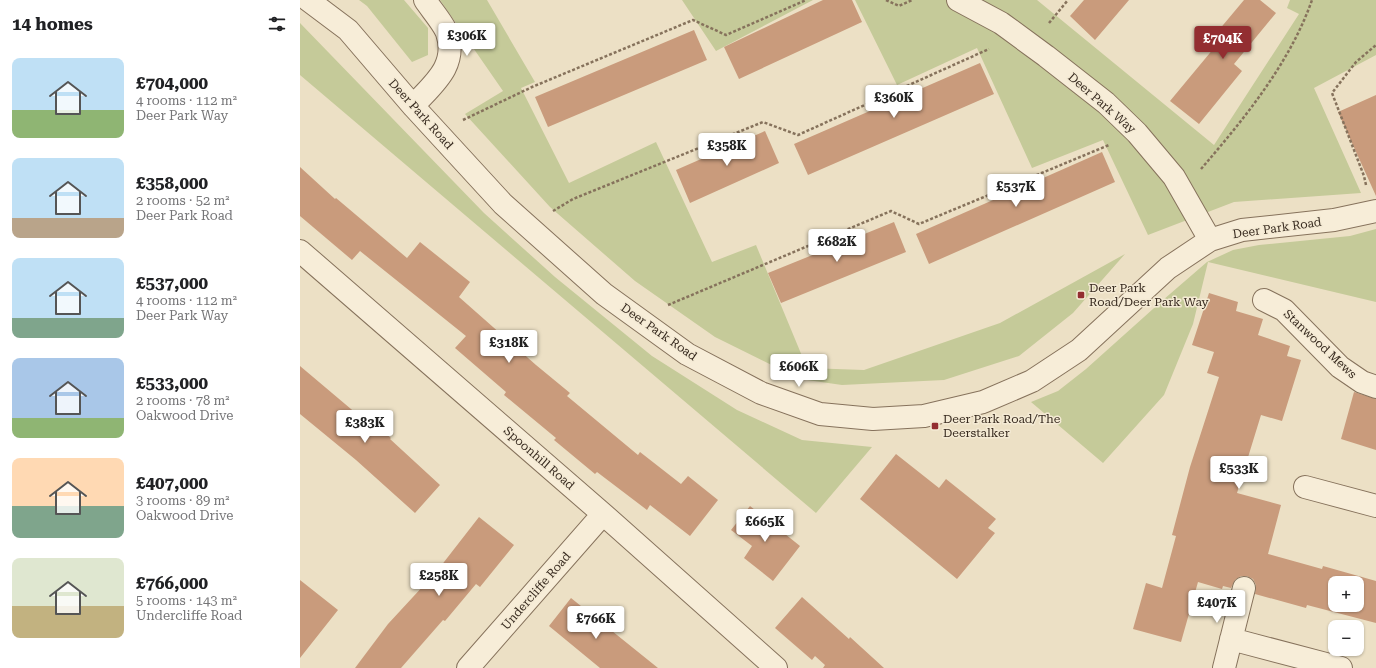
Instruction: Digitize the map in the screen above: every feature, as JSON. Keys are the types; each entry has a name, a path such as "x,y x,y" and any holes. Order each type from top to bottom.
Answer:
{"street":[{"name":"Deer Park Road","path":"308,0 348,30 413,106 503,204 604,294 687,354 761,393 820,414 873,419 924,416 983,402 1032,382 1079,350 1168,268 1210,240 1242,230 1334,220 1374,212"},
{"path":"413,106 445,70 450,52 447,32 425,0"},
{"name":"Deer Park Way","path":"958,0 1001,23 1106,103 1137,133 1174,177 1210,240"},
{"name":"Spoonhill Road","path":"300,251 603,514 776,668"},
{"name":"Stanwood Mews","path":"1264,300 1284,310 1340,367 1362,382 1376,387"},
{"path":"1305,487 1376,506"},
{"name":"Undercliffe Road","path":"468,668 603,514"},
{"path":"1224,668 1244,588"},
{"path":"1231,639 1341,668"}],"path":[{"path":"437,132 532,87 693,20 726,35 806,0"},
{"path":"886,0 899,6 912,0"},
{"path":"1182,190 1233,131 1285,59 1312,0"},
{"path":"527,225 573,199 764,122 798,135 1019,36"},
{"path":"1374,212 1364,176 1332,93 1356,62 1376,45"},
{"path":"638,318 891,211 918,224 1137,133"}],"green space":[{"path":"359,0 404,0 428,28 428,55 412,62 367,6"},
{"path":"440,0 487,0 535,82 521,88 569,183 656,142 712,262 756,245 807,368 864,370 1000,323 1125,254 1073,313 1019,356 944,380 842,385 800,379 715,337 635,281 550,207 465,114 503,91"},
{"path":"682,0 813,0 716,51"},
{"path":"855,0 1037,0 1214,145 1299,14 1287,8 1290,0 1376,0 1376,55 1314,88 1361,193 1234,202 1148,235 1103,140 1032,168 977,48 897,85"},
{"path":"300,23 484,213 555,277 652,356 737,410 802,440 872,447 816,513 300,75"},
{"path":"1376,229 1376,302 1208,262 1193,324 1164,395 1103,463 1031,402 1058,391 1086,369 1207,262 1233,250 1259,245 1350,236"}],"building":[{"path":"823,0 852,0 862,22 739,79 724,47"},
{"path":"1084,0 1129,0 1095,40 1070,16"},
{"path":"1244,0 1260,0 1276,13 1234,64 1242,71 1199,124 1170,101 1214,48 1208,43"},
{"path":"694,30 707,60 548,127 535,97"},
{"path":"980,63 994,94 808,175 794,144"},
{"path":"1376,95 1376,196 1338,112"},
{"path":"765,131 779,163 690,203 676,170"},
{"path":"1102,152 1115,182 929,264 916,234"},
{"path":"300,167 335,199 336,198 407,258 420,242 470,282 459,297 570,393 567,396 638,455 640,452 681,484 688,476 718,500 690,536 650,505 647,510 597,472 595,474 554,440 556,438 504,395 506,392 455,348 466,336 360,251 352,260 300,216"},
{"path":"894,222 906,252 781,303 768,273"},
{"path":"1209,293 1238,302 1236,311 1263,319 1258,335 1290,346 1287,356 1301,360 1282,421 1261,415 1237,493 1281,505 1268,554 1322,569 1323,566 1358,576 1328,576 1328,610 1307,605 1306,608 1255,594 1256,585 1253,579 1247,576 1241,576 1235,580 1231,588 1223,586 1222,589 1198,582 1181,642 1133,629 1146,583 1162,588 1176,536 1172,535 1190,467 1219,377 1207,373 1214,352 1192,345"},
{"path":"300,366 364,420 366,417 391,438 390,439 440,485 415,513 356,460 300,414"},
{"path":"1354,392 1376,399 1376,450 1341,439"},
{"path":"896,454 939,488 946,479 996,519 988,528 995,533 957,579 860,499"},
{"path":"750,506 800,546 773,581 744,558 752,546 731,530"},
{"path":"479,517 514,545 480,587 476,584 445,621 443,620 401,668 355,668 388,624 437,571"},
{"path":"1364,578 1376,581 1376,623 1334,612 1364,612"},
{"path":"300,580 338,610 300,658"},
{"path":"802,597 884,668 823,668 825,665 815,656 812,660 775,628"},
{"path":"571,598 658,668 600,668 549,626"}],"place":[{"name":"Deer Park Road/Deer Park Way","path":"1081,295"},
{"name":"Deer Park Road/The Deerstalker","path":"935,426"}]}
